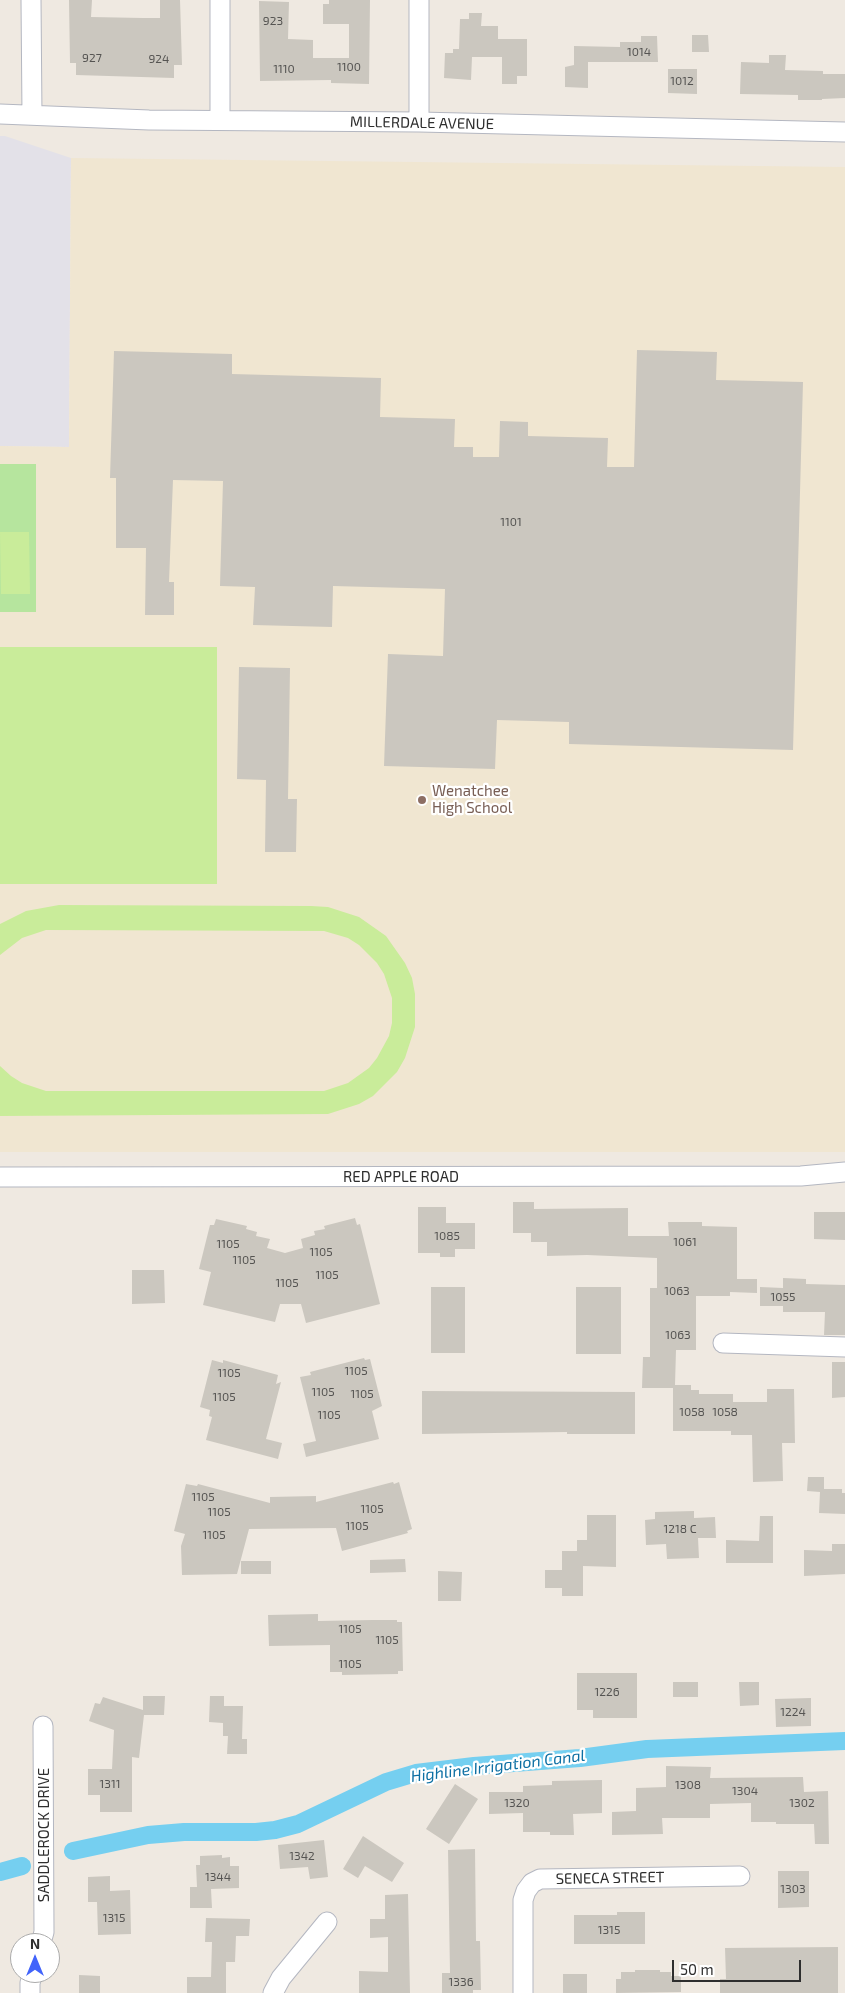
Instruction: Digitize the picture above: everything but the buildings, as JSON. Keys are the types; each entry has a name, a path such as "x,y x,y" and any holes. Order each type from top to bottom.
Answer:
{"street":[{"path":"31,0 32,115"},
{"path":"220,0 220,120"},
{"path":"419,0 419,122"},
{"name":"MILLERDALE AVENUE","path":"0,114 149,120 419,122 845,132"},
{"name":"RED APPLE ROAD","path":"0,1177 801,1176 845,1172"},
{"name":"RED APPLE ROAD","path":"801,1176 845,1181"},
{"path":"723,1343 845,1347"},
{"name":"SADDLEROCK DRIVE","path":"43,1726 44,1933"},
{"name":"SENECA STREET","path":"523,1993 523,1900 529,1887 540,1879 740,1876"},
{"path":"273,1993 281,1978 327,1922"}],"shaded area":[{"path":"0,136 71,158 69,447 0,446"},
{"name":"Wenatchee High School","path":"71,158 845,167 845,1152 0,1152 0,446 69,447"}],"green space":[{"path":"0,464 36,464 36,612 0,612"},
{"path":"0,532 29,532 30,594 1,594"},
{"path":"0,647 217,647 217,884 0,884"},
{"path":"59,905 311,906 328,907 359,917 386,936 405,963 412,978 415,994 415,1027 405,1058 397,1072 373,1096 359,1104 328,1114 0,1116 0,1066 22,1083 46,1091 324,1091 348,1083 369,1068 389,1036 392,1023 392,998 384,974 377,963 359,945 348,938 324,931 46,930 22,938 0,955 0,924 26,911"}],"waterway":[{"name":"Highline Irrigation Canal","path":"73,1851 148,1835 184,1832 256,1832 275,1830 298,1824 386,1782 416,1773 474,1766 580,1758 647,1749 845,1741"},
{"name":"Highline Irrigation Canal","path":"0,1872 22,1866"}],"place":[{"name":"Wenatchee High School","path":"422,800"}]}
